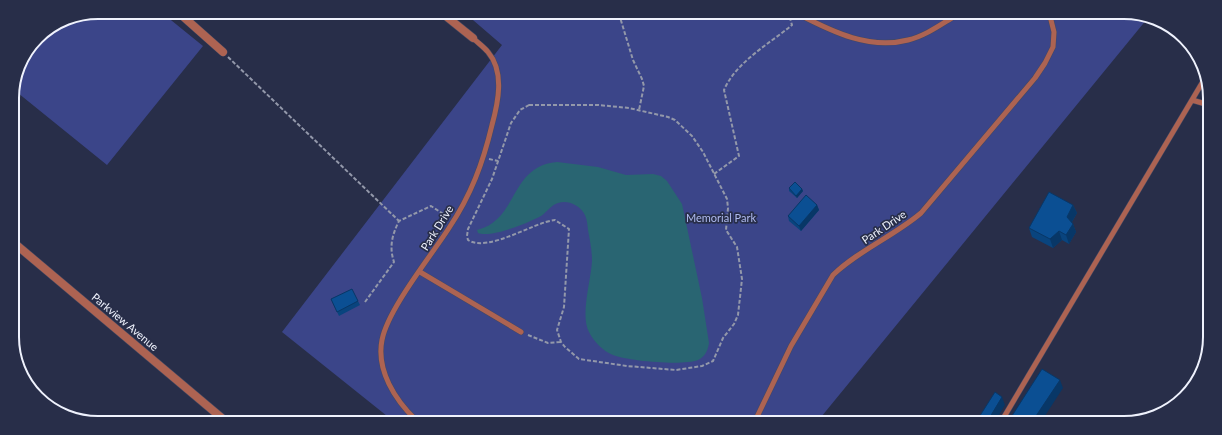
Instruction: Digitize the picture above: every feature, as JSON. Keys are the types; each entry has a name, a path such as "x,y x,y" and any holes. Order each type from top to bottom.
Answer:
{"street":[{"path":"186,19 223,52"},
{"path":"448,19 473,38"},
{"name":"Parkview Avenue","path":"19,247 219,416"}],"lane":[{"path":"808,19 831,31 862,41 887,43 907,41 918,37 949,19"},
{"name":"Park Drive","path":"757,416 791,346 833,275 842,266 904,228 921,213 1035,78 1054,47 1054,32 1051,19"},
{"name":"Park Drive","path":"412,416 401,404 384,374 380,356 382,339 398,305 454,220 481,167 497,106 498,70 489,53 473,38"},
{"path":"1005,416 1201,84"},
{"path":"1192,100 1203,103"},
{"path":"420,272 521,332"}],"path":[{"path":"621,19 633,60 644,86 640,110"},
{"path":"714,174 739,156 724,90 727,83 736,70 792,26 790,19"},
{"path":"223,52 399,221"},
{"path":"529,105 598,105 640,110 668,117 675,120 692,136 703,152 714,174 726,199 728,208 726,230 737,247 742,279 738,315 734,324 724,338 713,360 702,366 676,370 627,366 579,359 561,342 558,330 564,308 569,229 555,220 524,232 494,241 476,243 468,240 468,229 492,180 511,123 520,110 529,105"},
{"path":"366,302 394,262 391,252 392,240 399,221 431,206 454,220"},
{"path":"521,332 548,343 561,342"}],"green space":[{"path":"93,19 170,19 203,46 107,165 19,94 27,63 35,50 54,32 73,23"},
{"name":"Memorial Park","path":"472,19 1129,19 1144,22 822,416 387,416 282,332 502,45"}],"shaded area":[{"path":"557,162 598,167 626,175 653,174 661,176 667,181 682,204 702,298 709,343 703,357 691,362 680,363 630,359 613,355 602,349 596,343 589,332 586,317 592,261 591,246 587,222 584,213 579,207 567,202 558,203 553,205 541,216 519,226 501,232 484,234 478,233 477,230 491,224 500,216 530,173 542,166"}],"building":[{"path":"795,182 802,189 796,196 789,188"},
{"path":"1049,192 1073,205 1067,217 1073,224 1066,235 1059,231 1050,239 1029,228"},
{"path":"806,195 817,205 799,226 788,216"},
{"path":"352,289 358,301 337,312 331,299"},
{"path":"1042,369 1060,380 1036,416 1012,416"},
{"path":"995,392 1002,397 991,416 980,416"}]}
